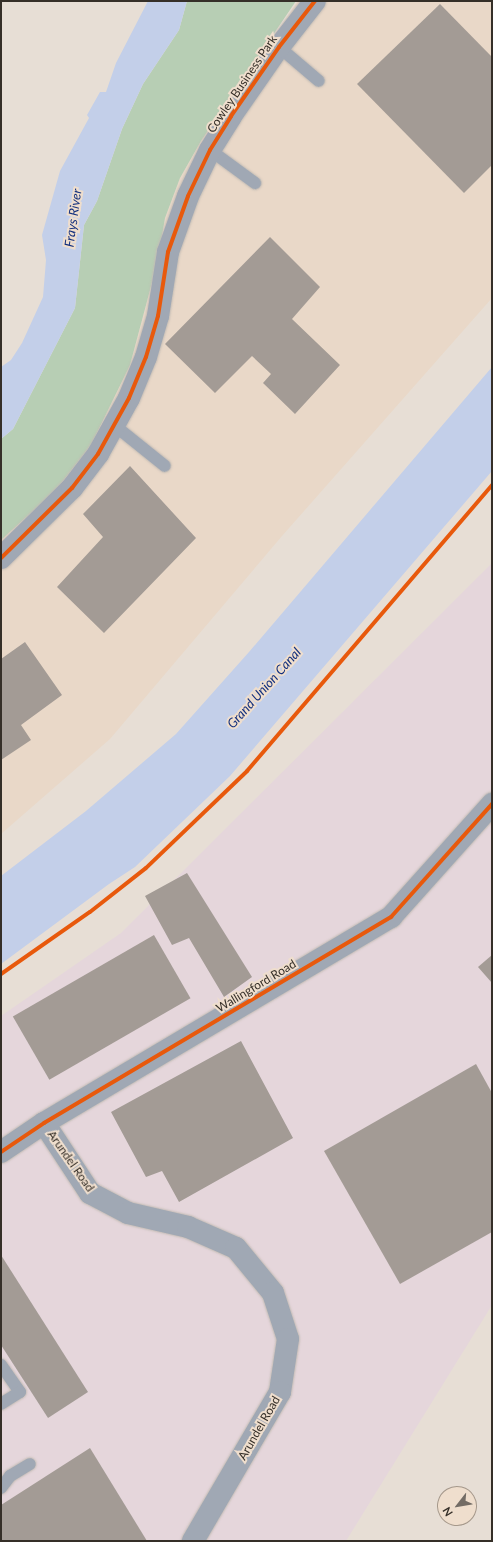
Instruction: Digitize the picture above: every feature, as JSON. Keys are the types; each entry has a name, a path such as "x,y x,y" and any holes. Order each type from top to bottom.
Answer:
{"street":[{"name":"Cowley Business Park","path":"1,558 72,488 98,454 130,398 146,357 158,316 168,252 188,196 210,150 231,116 279,47 315,1"},
{"name":"Wallingford Road","path":"1,1152 44,1124 391,917 492,804"},
{"name":"Arundel Road","path":"44,1124 90,1193 128,1213 188,1227 236,1248 273,1293 288,1339 280,1392 193,1541"}],"lane":[{"path":"279,47 319,81"},
{"path":"210,150 255,183"},
{"path":"114,425 165,466"},
{"path":"1,1365 20,1392 1,1404"},
{"path":"1,1488 10,1476 30,1464"}],"shaded area":[{"path":"298,1 492,1 492,298 282,536 110,739 1,834 1,540 91,445 130,365 158,260 165,218 180,178 201,141"},
{"path":"492,563 492,1305 346,1541 1,1541 1,1016 121,933"}],"green space":[{"path":"187,1 296,1 201,141 180,178 165,218 158,260 130,365 91,445 56,490 1,540 1,439 13,429 75,308 84,225 97,201 122,129 143,84 179,30"}],"water":[{"name":"Frays River","path":"148,1 187,1 179,30 143,84 122,129 97,201 84,225 75,308 13,429 1,439 1,367 11,360 22,343 43,297 46,260 42,235 60,171 89,118 87,115 100,92 106,92 116,63"},
{"name":"Grand Union Canal","path":"492,367 492,471 230,776 135,867 109,884 1,964 1,876 86,811 176,734 249,652"}],"building":[{"path":"440,4 492,57 492,165 464,193 357,84"},
{"path":"270,237 320,287 292,319 340,365 295,414 263,383 271,374 252,356 215,393 165,344"},
{"path":"130,466 196,538 104,633 57,587 103,537 83,514"},
{"path":"25,642 62,695 21,725 31,740 1,760 1,659"},
{"path":"187,873 252,977 224,997 189,938 172,945 145,896"},
{"path":"154,935 190,998 49,1080 13,1016"},
{"path":"492,955 492,983 478,967"},
{"path":"241,1041 293,1138 179,1202 162,1171 146,1177 111,1112"},
{"path":"476,1064 492,1093 492,1232 400,1284 324,1151"},
{"path":"1,1255 88,1392 48,1418 1,1345"},
{"path":"90,1448 147,1541 1,1541 1,1505"}],"cycle path":[{"path":"1,558 72,488 98,454 129,398 146,357 158,316 168,252 188,196 210,150 231,116 279,47 315,1"},
{"path":"1,974 90,912 146,868 247,771 492,485"},
{"path":"1,1152 44,1123 391,917 492,804"}]}
